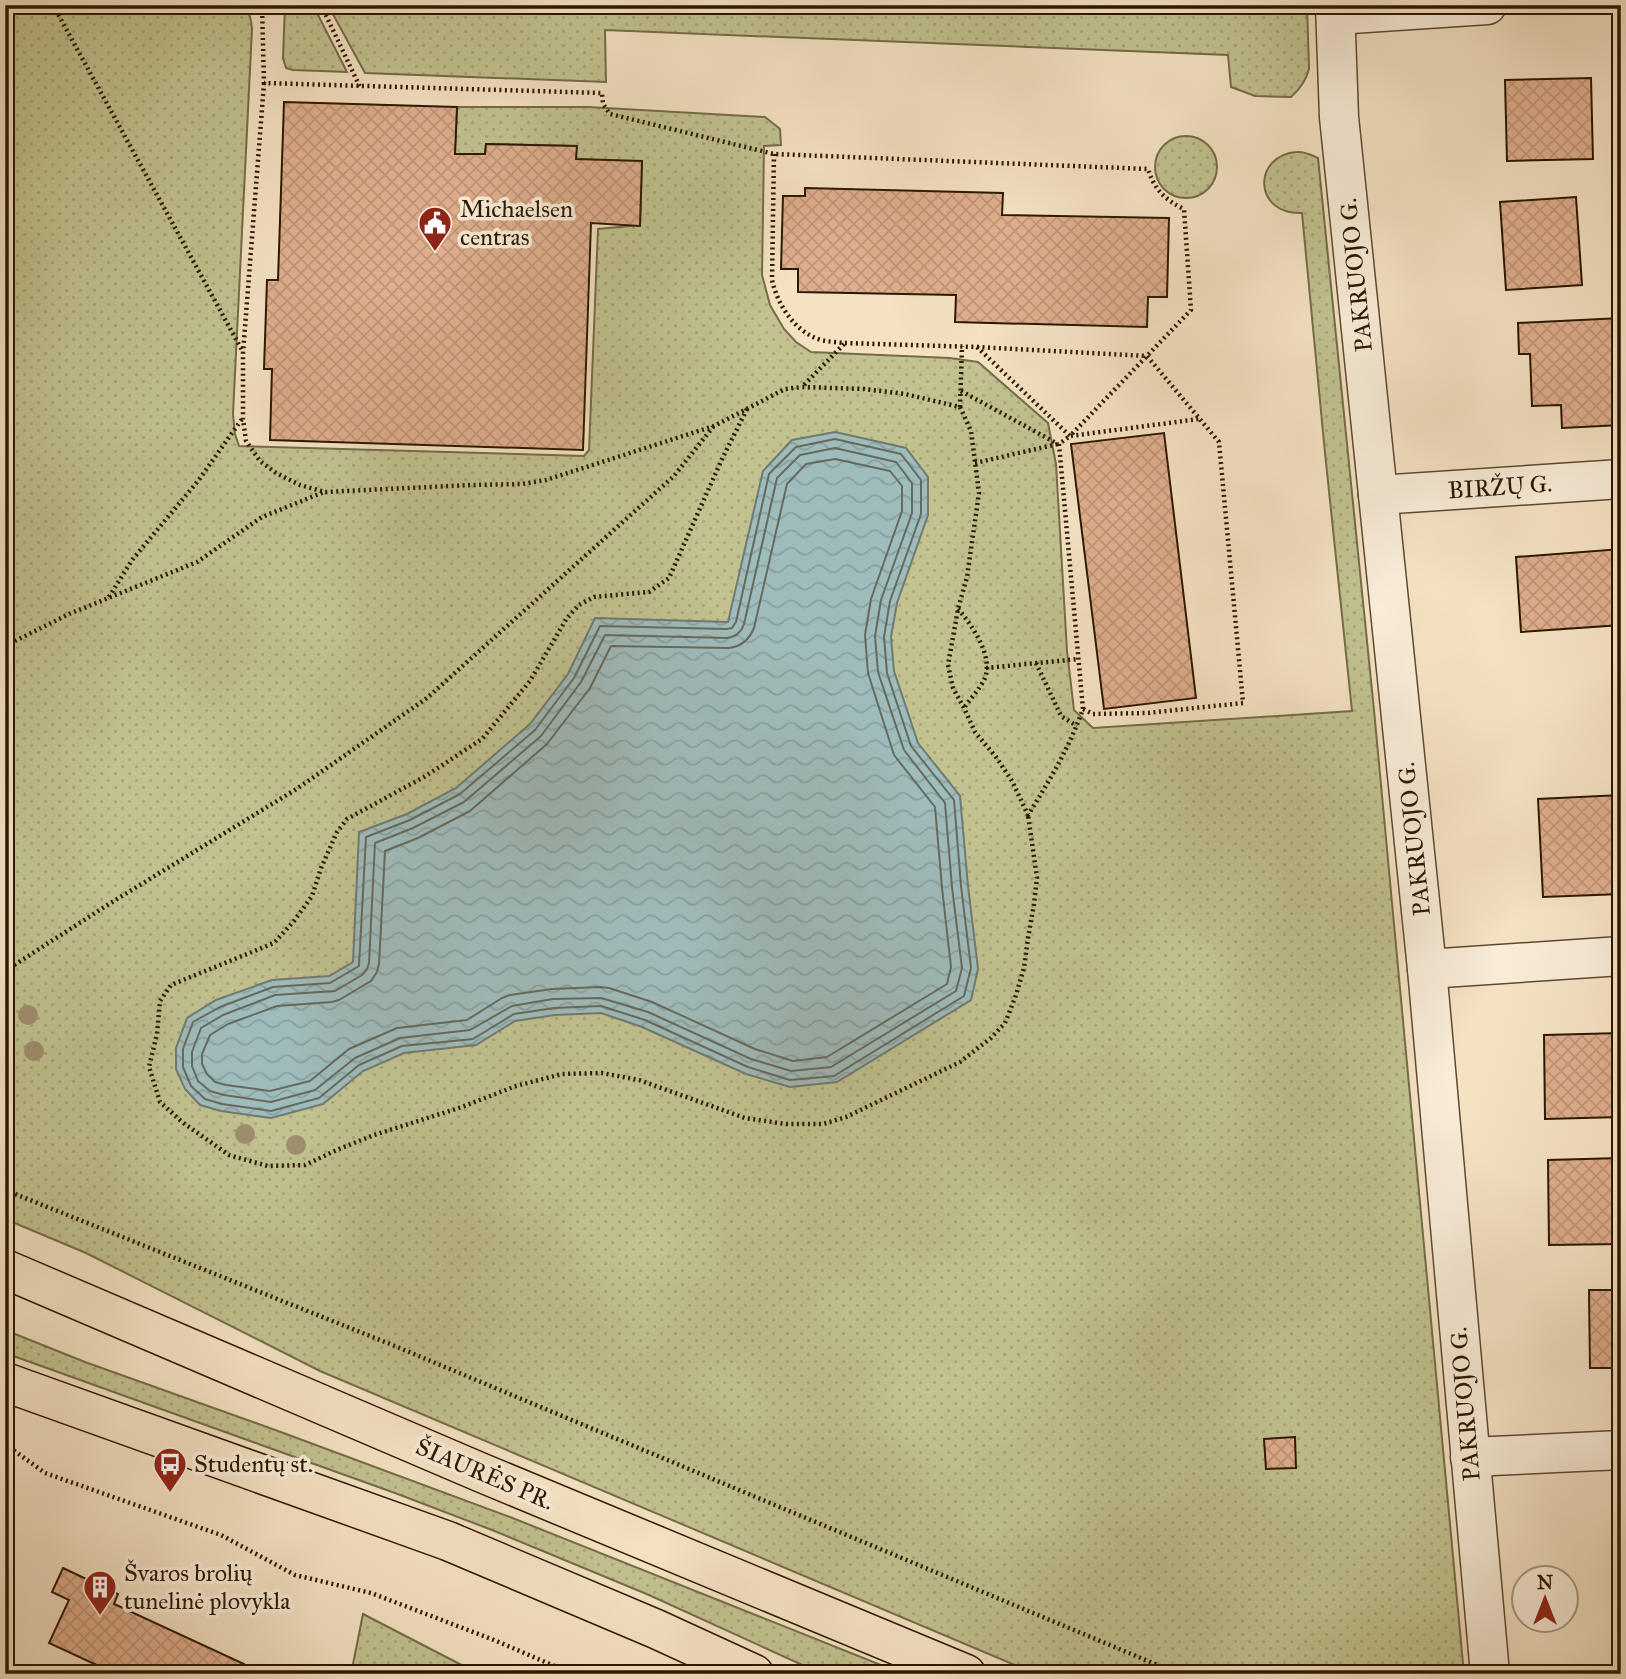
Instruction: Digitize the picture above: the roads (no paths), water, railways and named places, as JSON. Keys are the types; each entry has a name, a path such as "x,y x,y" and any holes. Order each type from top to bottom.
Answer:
{"main road":[{"name":"ŠIAURĖS PR.","path":"5,1269 957,1672"},
{"path":"5,1382 448,1541 754,1674"}],"street":[{"path":"1336,10 1487,5"},
{"name":"PAKRUOJO G.","path":"1336,10 1339,117 1427,969 1490,1674"},
{"name":"BIRŽŲ G.","path":"1378,495 1621,479"},
{"path":"1427,969 1621,956"},
{"path":"1470,1457 1621,1450"}],"water":[{"path":"835,432 906,448 928,477 928,515 897,603 891,637 894,671 918,743 960,796 978,969 971,1000 837,1082 790,1087 746,1074 642,1027 601,1013 555,1015 515,1021 476,1045 404,1053 363,1071 323,1104 271,1118 221,1111 200,1105 185,1089 176,1069 176,1048 187,1018 216,1000 272,980 329,976 353,962 359,832 407,814 456,788 530,724 568,674 595,618 728,622 763,471 792,440"}],"place":[{"name":"Michaelsen centras","path":"435,253"},
{"name":"Studentų st.","path":"170,1494"},
{"name":"Švaros brolių tunelinė plovykla","path":"100,1617"}]}
